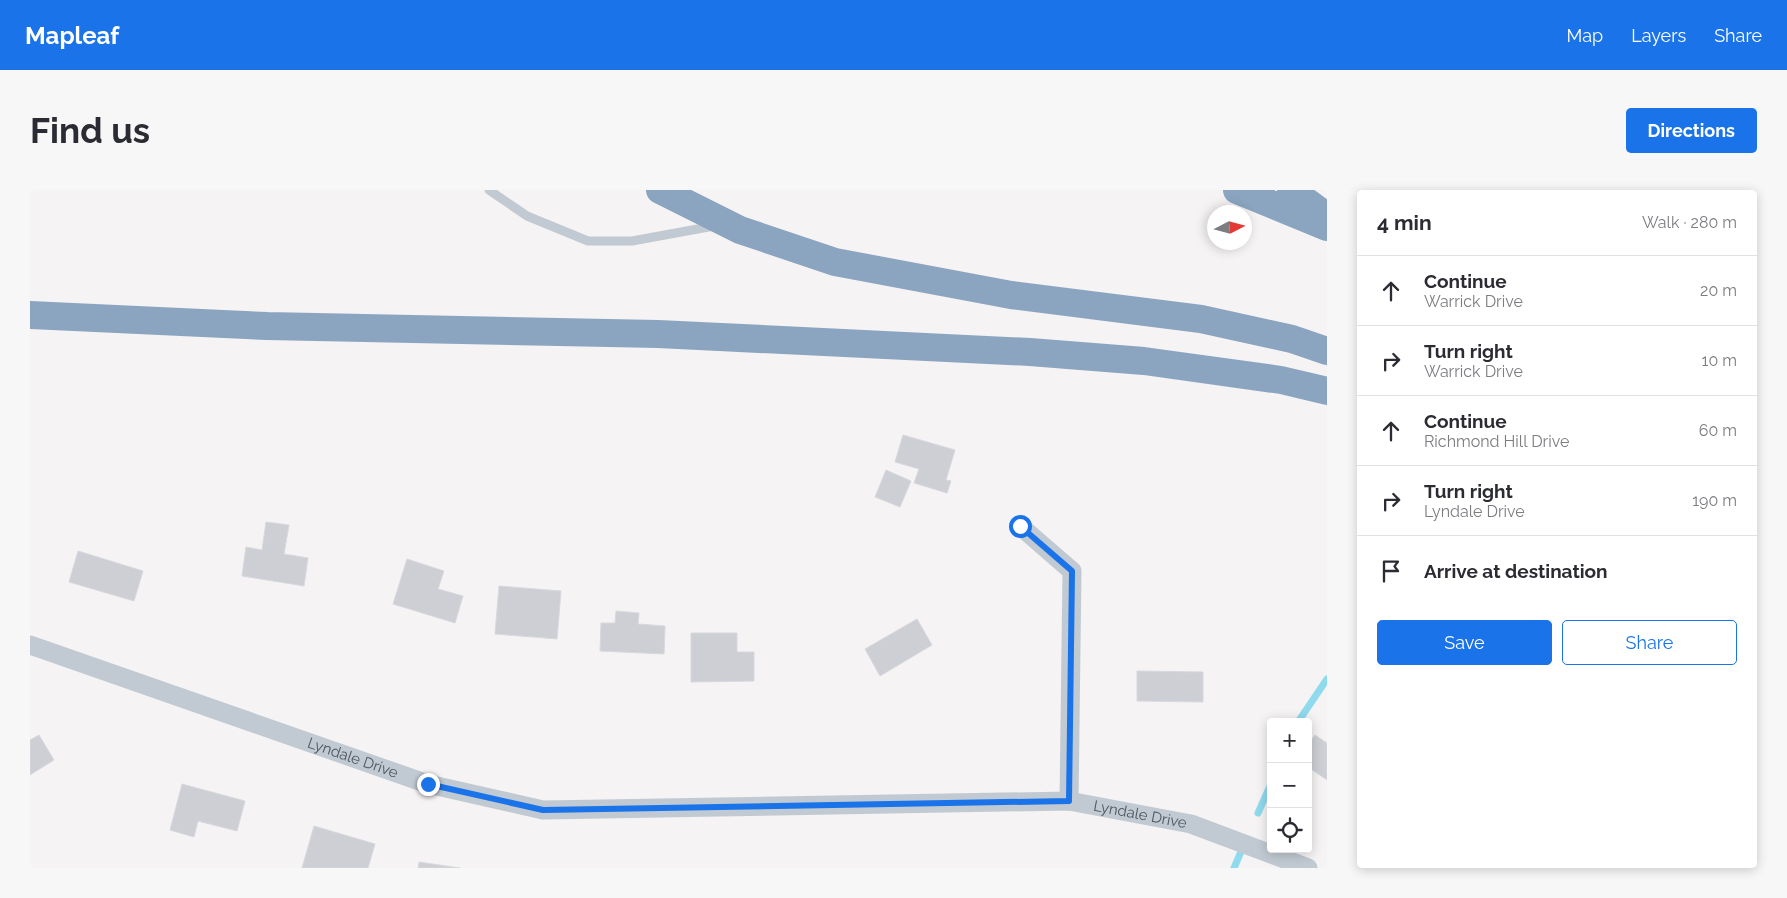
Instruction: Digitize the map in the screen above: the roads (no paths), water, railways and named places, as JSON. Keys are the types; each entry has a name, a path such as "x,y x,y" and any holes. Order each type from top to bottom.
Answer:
{"highway":[{"path":"660,190 740,230 835,262 1011,294 1200,319 1292,339 1327,351"},
{"path":"1238,190 1327,227"},
{"path":"1291,190 1327,216"},
{"path":"30,315 267,326 658,334 1030,352 1144,361 1281,380 1327,391"}],"street":[{"path":"1020,526 1072,571 1069,801"},
{"name":"Lyndale Drive","path":"30,645 428,784 543,810 1069,801 1191,824 1308,868"}],"lane":[{"path":"489,190 528,216 588,241 632,241 727,224"}],"waterway":[{"path":"1301,718 1327,679"},
{"path":"1258,813 1267,793"},
{"path":"1234,868 1243,847"}]}
